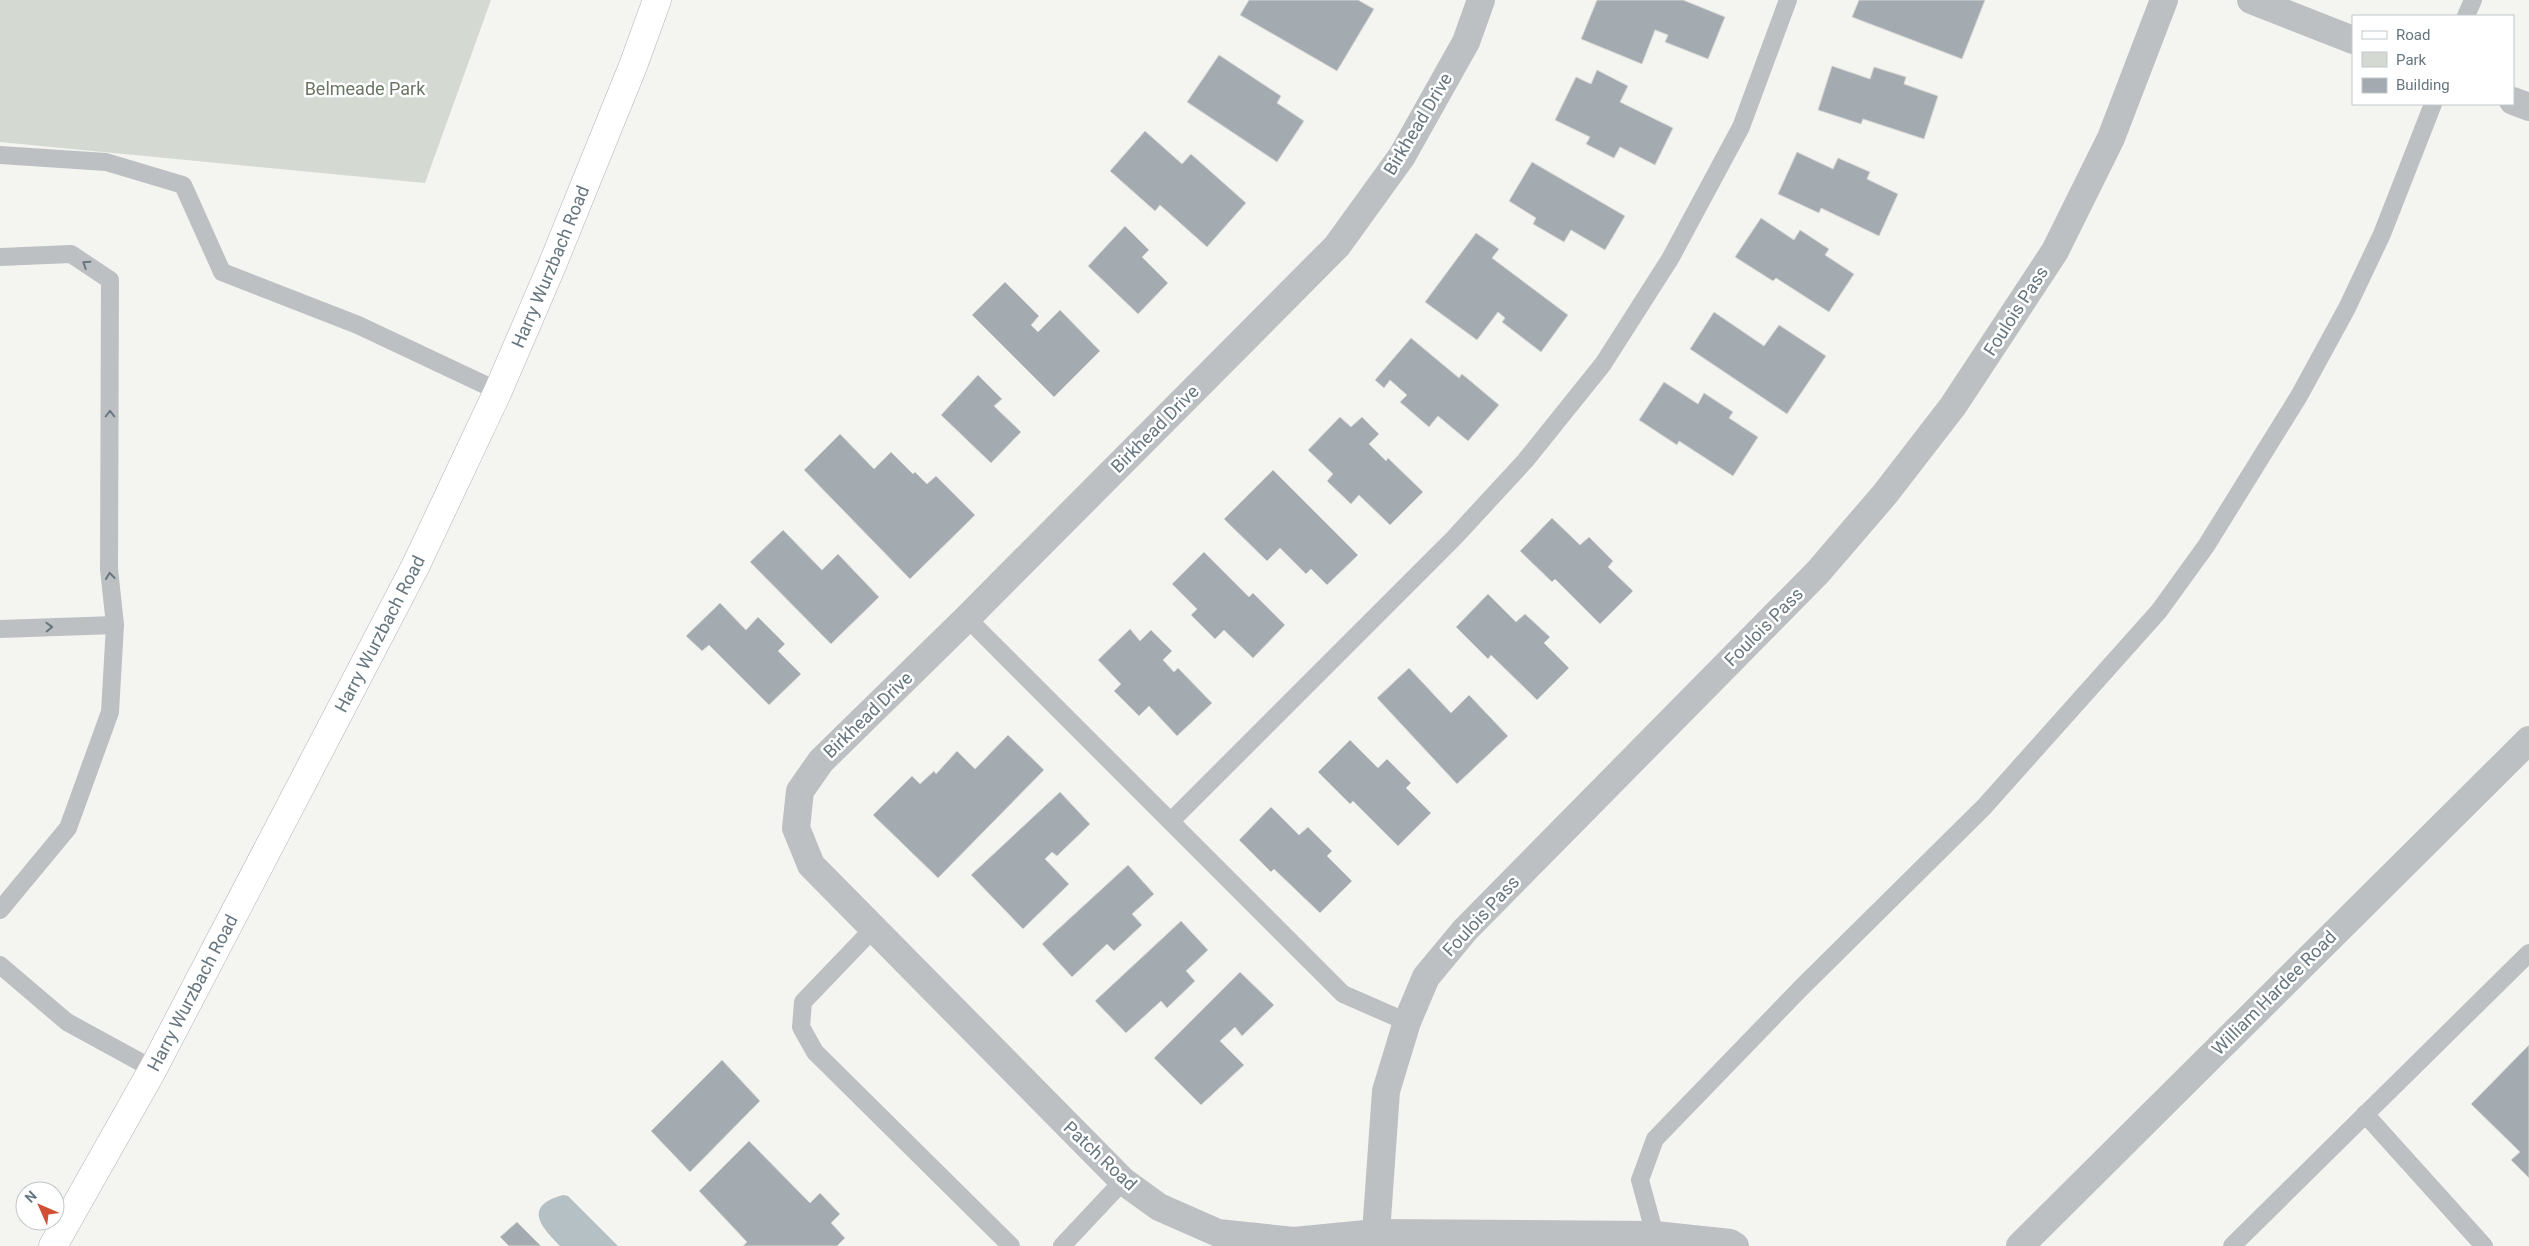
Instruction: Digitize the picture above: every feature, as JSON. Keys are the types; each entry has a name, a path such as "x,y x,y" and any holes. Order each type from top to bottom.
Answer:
{"main road":[{"name":"Harry Wurzbach Road","path":"53,1246 153,1070 415,567 498,391 551,268 629,76 657,0"}],"street":[{"name":"Birkhead Drive","path":"796,828 800,790 821,761 967,618 1336,246 1402,156 1466,42 1481,0"},
{"name":"Foulois Pass","path":"1376,1233 1386,1092 1407,1022 1426,977 1465,930 1818,572 1885,494 1953,406 2055,252 2111,138 2164,0"},
{"path":"2251,0 2352,40"},
{"path":"2514,101 2529,107"},
{"name":"William Hardee Road","path":"2020,1246 2529,740"},
{"name":"Patch Road","path":"796,828 811,865 1123,1182 1159,1207 1218,1233 1294,1241 1376,1233 1655,1235 1730,1243 1735,1246"}],"lane":[{"path":"1171,821 1454,538 1525,461 1603,364 1670,259 1741,126 1788,0"},
{"path":"2466,15 2473,0"},
{"path":"1655,1235 1640,1180 1655,1139 1802,988 1984,807 2158,611 2206,546 2299,396 2347,308 2382,234 2433,105"},
{"path":"0,155 106,162 183,185 222,272 358,325 498,391"},
{"path":"0,257 71,254 110,280 109,569 115,625 110,712 68,828 0,910"},
{"path":"967,618 1343,994 1407,1022"},
{"path":"0,629 115,625"},
{"path":"874,929 803,1002 802,1027 814,1052 1011,1246"},
{"path":"2232,1246 2529,952"},
{"path":"0,965 67,1022 153,1070"},
{"path":"2365,1114 2484,1246"},
{"path":"1062,1246 1123,1182"}],"green space":[{"name":"Belmeade Park","path":"0,0 491,0 425,183 0,142"}],"shaded area":[{"path":"563,1195 568,1196 618,1246 560,1246 546,1231 539,1217 539,1211 543,1205"}],"building":[{"path":"1249,0 1358,0 1374,9 1337,71 1240,15"},
{"path":"1597,0 1683,0 1725,17 1708,59 1665,42 1668,35 1655,30 1642,64 1581,39"},
{"path":"1859,0 1985,0 1962,59 1852,17"},
{"path":"1219,55 1281,96 1277,103 1304,121 1277,162 1187,102"},
{"path":"1832,66 1870,79 1874,67 1906,77 1904,84 1938,96 1924,139 1863,119 1861,124 1818,110"},
{"path":"1597,70 1628,86 1620,102 1673,128 1655,165 1620,147 1614,158 1586,144 1590,137 1555,120 1576,77 1591,84"},
{"path":"1145,131 1182,164 1191,154 1246,203 1207,247 1160,205 1155,211 1110,171"},
{"path":"1797,152 1833,169 1838,158 1870,172 1867,179 1898,194 1879,236 1821,208 1819,213 1778,194"},
{"path":"1532,162 1625,216 1605,250 1571,230 1564,242 1533,224 1536,218 1509,201"},
{"path":"1761,218 1794,240 1800,230 1829,249 1825,255 1854,274 1829,312 1776,278 1773,281 1735,257"},
{"path":"1125,226 1149,250 1142,257 1168,283 1138,314 1088,266"},
{"path":"1476,233 1499,249 1492,258 1568,315 1541,352 1502,322 1505,318 1498,312 1477,340 1425,302"},
{"path":"1005,282 1039,316 1031,325 1038,332 1060,310 1100,351 1054,397 972,315"},
{"path":"1714,312 1764,346 1779,325 1826,356 1787,414 1690,349"},
{"path":"1411,338 1459,378 1462,374 1499,405 1468,441 1438,416 1429,427 1400,402 1407,395 1390,380 1384,388 1375,380"},
{"path":"978,375 1002,399 994,406 1021,432 991,463 941,415"},
{"path":"1664,382 1698,404 1704,393 1733,412 1729,418 1758,437 1733,476 1679,441 1677,445 1639,420"},
{"path":"1340,417 1351,427 1362,417 1379,434 1369,444 1386,461 1388,458 1423,492 1390,525 1359,495 1351,504 1327,481 1333,474 1308,450"},
{"path":"840,434 874,469 891,452 913,474 915,472 927,484 936,476 975,515 910,579 804,470"},
{"path":"1273,470 1358,555 1327,585 1311,569 1306,574 1280,548 1267,561 1224,519"},
{"path":"1552,518 1580,545 1589,537 1613,561 1608,567 1633,591 1600,624 1555,579 1552,582 1520,551"},
{"path":"783,530 822,570 838,554 879,597 831,644 750,562"},
{"path":"1204,552 1249,597 1253,593 1285,625 1253,658 1224,630 1215,639 1191,615 1197,609 1172,584"},
{"path":"1488,594 1516,622 1525,614 1550,637 1544,643 1569,668 1537,700 1491,655 1488,659 1456,627"},
{"path":"720,603 746,630 758,617 785,644 778,651 801,674 769,705 709,645 702,651 686,636"},
{"path":"1130,629 1140,641 1151,630 1172,651 1163,660 1174,672 1178,668 1212,703 1177,736 1149,706 1139,716 1114,691 1121,684 1098,660"},
{"path":"1409,668 1451,713 1469,695 1508,736 1457,784 1377,698"},
{"path":"1008,735 1044,770 938,878 873,815 912,776 920,784 934,771 936,774 957,751 975,769"},
{"path":"1350,740 1378,768 1387,759 1411,783 1406,788 1431,813 1398,846 1353,801 1350,804 1318,772"},
{"path":"1060,792 1090,824 1057,856 1052,852 1045,859 1069,884 1023,929 971,875"},
{"path":"1271,807 1299,835 1308,827 1332,851 1327,856 1352,881 1320,913 1274,869 1271,872 1239,840"},
{"path":"1128,865 1154,894 1132,914 1142,925 1114,951 1107,944 1072,977 1042,944"},
{"path":"1181,921 1208,950 1186,971 1195,981 1167,1008 1161,1001 1126,1033 1095,1001"},
{"path":"1240,972 1274,1005 1242,1036 1235,1027 1220,1041 1244,1065 1201,1105 1154,1058"},
{"path":"2529,1045 2529,1178 2511,1160 2520,1152 2471,1104"},
{"path":"722,1060 760,1101 690,1172 651,1131"},
{"path":"749,1141 810,1203 820,1193 840,1214 831,1223 845,1238 837,1246 743,1246 747,1242 699,1191"},
{"path":"517,1222 541,1246 509,1246 500,1237"}]}
